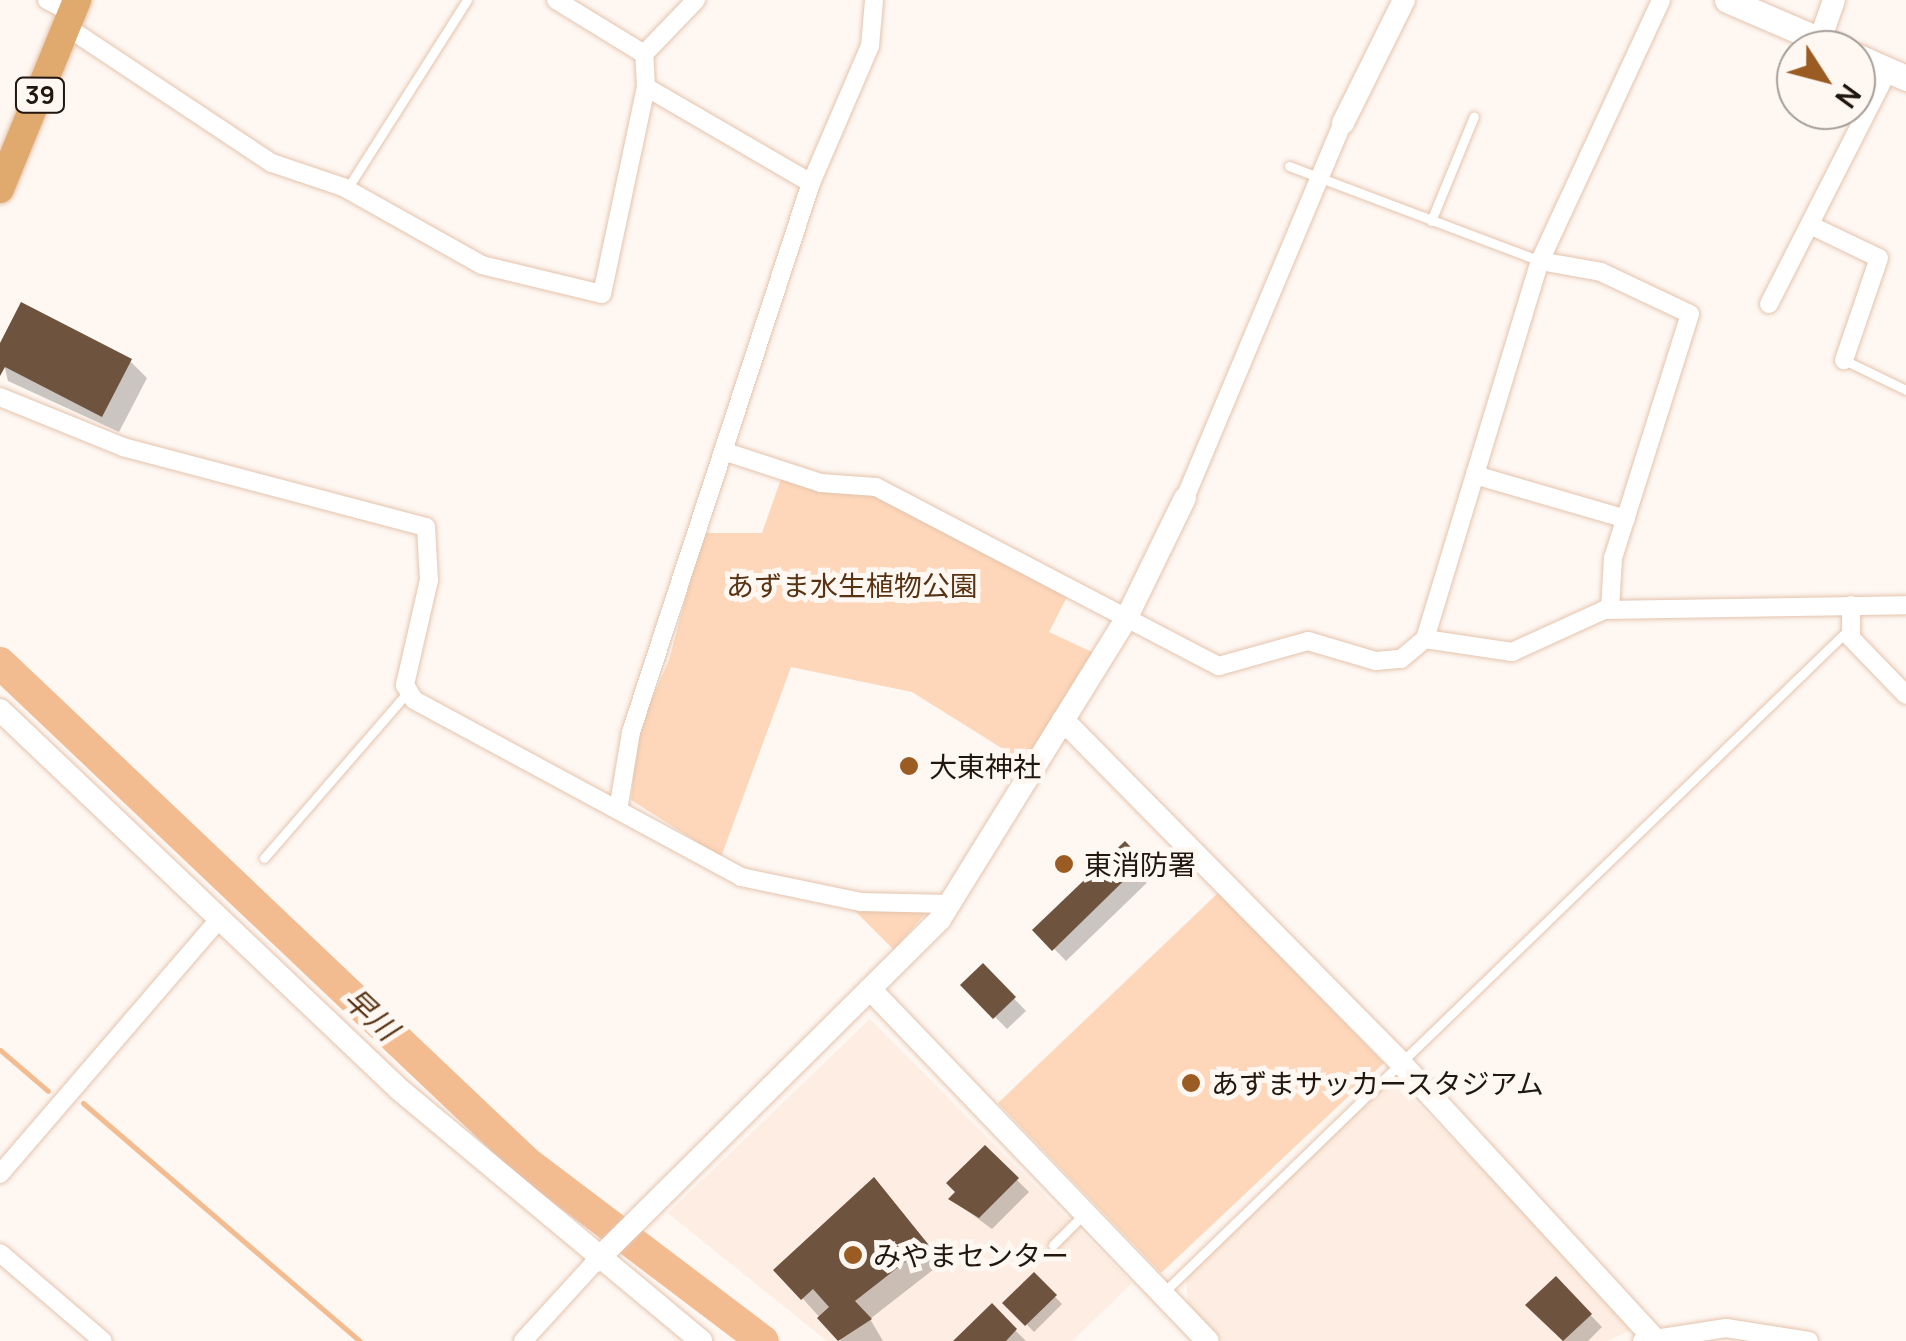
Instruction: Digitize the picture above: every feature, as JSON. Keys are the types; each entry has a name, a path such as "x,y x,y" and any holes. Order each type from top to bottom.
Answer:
{"main road":[{"path":"1727,0 1796,30"},
{"name":"39","path":"0,189 73,14"}],"street":[{"path":"47,0 73,14 208,126 272,162 347,188 482,265 602,294 646,88 644,54 696,0"},
{"path":"556,0 644,54"},
{"path":"619,804 631,732 811,182 870,46 874,0"},
{"path":"523,1341 641,1213 870,989 949,904 1127,617 1186,498 1344,124 1404,0"},
{"path":"723,451 822,483 876,487 1229,667 1308,641 1389,662 1425,639 1540,261 1662,0"},
{"path":"1832,30 1834,0"},
{"path":"1769,304 1897,74"},
{"path":"646,88 811,182"},
{"path":"1810,226 1879,258 1844,360"},
{"path":"1540,261 1601,272 1690,314 1626,519 1610,610"},
{"path":"0,397 123,447 426,528 429,580 406,694 784,892 949,904"},
{"path":"1475,474 1626,519"},
{"path":"1851,605 1848,630 1906,695"},
{"path":"1425,639 1512,652 1610,610 1906,605"},
{"path":"0,710 220,918 599,1257 701,1341"},
{"path":"1064,720 1399,1061 1647,1339 1750,1329 1809,1341"},
{"path":"0,1174 220,918"},
{"path":"870,989 1208,1341"},
{"path":"0,1253 103,1341"}],"lane":[{"path":"347,188 467,0"},
{"path":"1431,221 1474,116"},
{"path":"1290,166 1540,261"},
{"path":"1844,360 1906,390"},
{"path":"1162,1294 1848,630"},
{"path":"264,858 406,694"},
{"path":"1053,1245 1085,1213"}],"shaded area":[{"path":"870,1019 1132,1283 1072,1341 827,1341 668,1213"},
{"path":"1401,1088 1565,1252 1631,1330 1607,1341 1224,1341 1188,1305 1186,1278 1378,1089"}],"green space":[{"name":"あずま水生植物公園","path":"781,479 874,494 1070,591 1049,632 1094,653 1027,764 912,692 791,667 721,857 631,800 638,731 669,660 703,533 762,533"},
{"name":"あずまサッカースタジアム","path":"1218,893 1384,1063 1161,1273 998,1103"},
{"path":"930,908 894,950 854,910 865,909"}],"building":[{"path":"21,302 132,359 102,417 5,367 0,376 0,343"},
{"path":"1125,841 1144,861 1052,951 1032,930"},
{"path":"983,963 1016,997 993,1019 960,985"},
{"path":"985,1145 1019,1178 979,1218 948,1199 955,1192 946,1183"},
{"name":"みやまセンター","path":"874,1177 928,1244 855,1301 872,1319 838,1341 817,1318 829,1307 813,1289 801,1300 773,1270"},
{"path":"1034,1272 1057,1295 1025,1326 1002,1303"},
{"path":"1556,1276 1592,1314 1563,1341 1525,1305"},
{"path":"992,1303 1017,1329 1006,1341 953,1341"}],"waterway":[{"name":"早川","path":"0,663 526,1162 763,1341"},
{"path":"0,1050 48,1091"},
{"path":"83,1103 360,1341"}],"place":[{"name":"大東神社","path":"909,766"},
{"name":"東消防署","path":"1064,864"},
{"name":"あずまサッカースタジアム","path":"1191,1083"},
{"name":"みやまセンター","path":"853,1255"}]}
